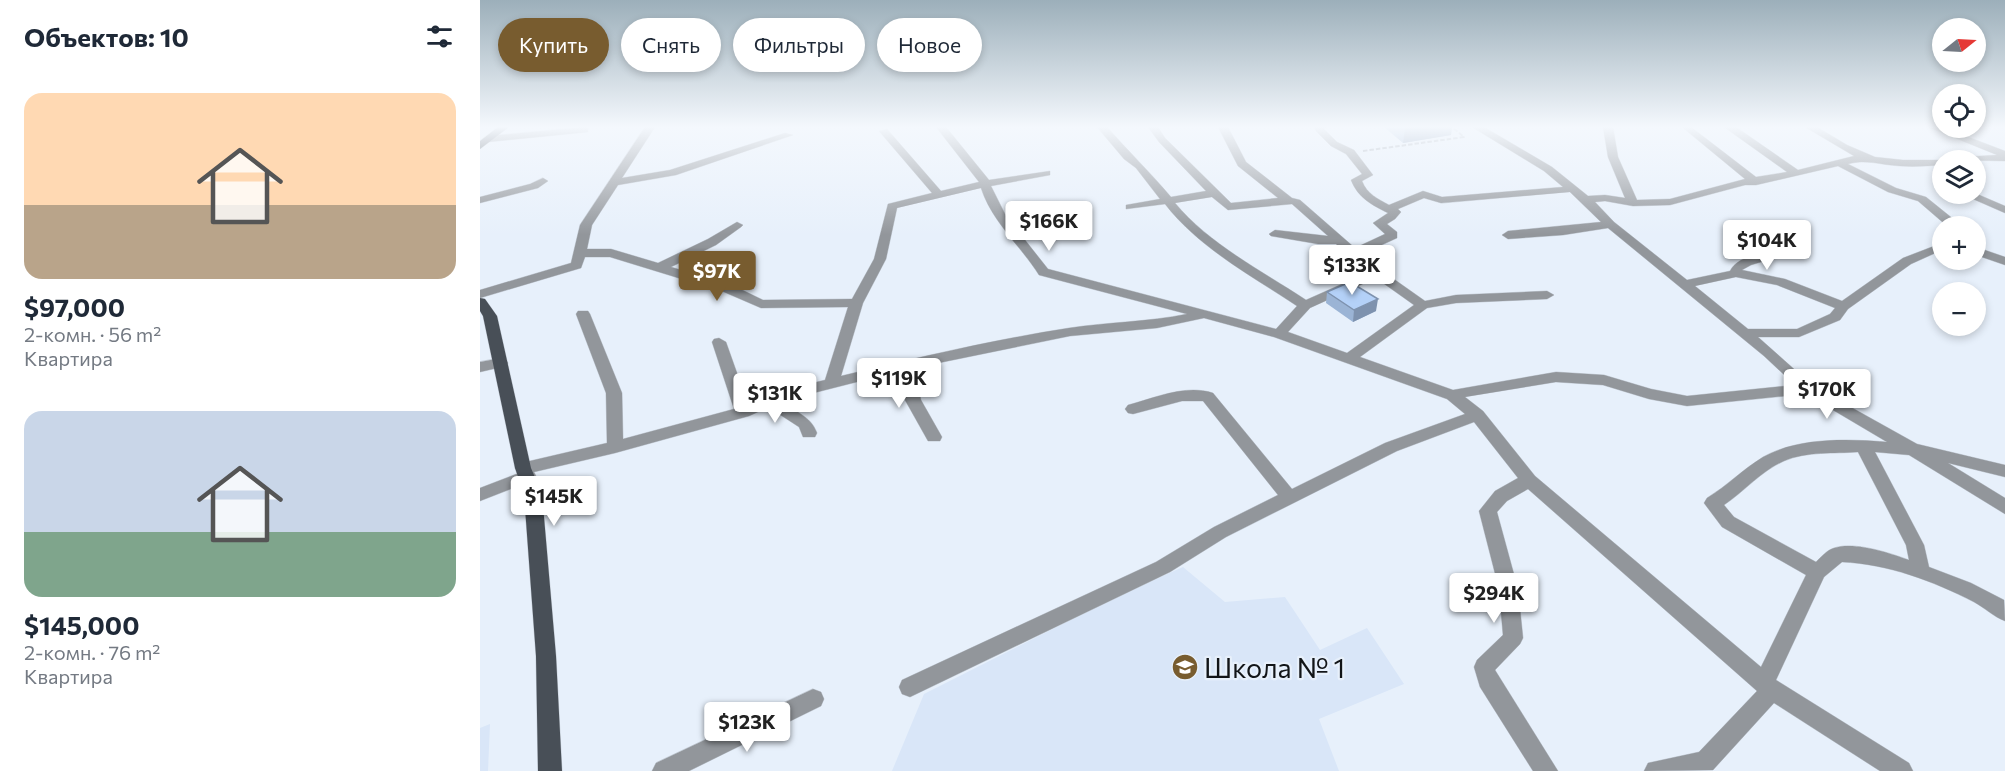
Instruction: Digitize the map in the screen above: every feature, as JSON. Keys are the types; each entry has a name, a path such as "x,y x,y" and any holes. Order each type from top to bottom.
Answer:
{"main road":[{"path":"480,302 489,316 533,494 546,656 550,771"}],"street":[{"path":"480,294 577,265 586,225 627,163"},
{"path":"615,182 672,173 703,163"},
{"path":"911,163 939,195"},
{"path":"969,163 985,184 991,201 1001,218 1037,261 1043,272 1279,334 1452,395 1477,415 1529,480 1768,686 1901,771"},
{"path":"1136,163 1180,216 1220,249 1305,305"},
{"path":"1184,163 1228,207 1288,200 1296,202 1377,273 1423,304"},
{"path":"1241,163 1288,200"},
{"path":"1354,253 1393,235 1379,223 1391,217 1395,212 1359,191 1356,180 1368,175 1359,163"},
{"path":"1538,163 1586,200 1610,224 1744,333 1808,390 1912,449 2005,507"},
{"path":"1615,163 1633,203"},
{"path":"1731,163 1756,182"},
{"path":"1780,163 1796,174"},
{"path":"1586,200 1605,198 1633,203 1670,202 1744,182 1756,182 1845,163"},
{"path":"1887,163 1917,163"},
{"path":"1841,164 1892,190 1922,199 1943,216"},
{"path":"831,384 856,303 880,259 892,206 985,184 1046,173"},
{"path":"480,200 534,186 543,181"},
{"path":"1389,209 1423,194 1442,200 1572,189"},
{"path":"1130,207 1214,194"},
{"path":"1986,201 2005,210"},
{"path":"1508,235 1563,231 1610,224"},
{"path":"658,268 712,242 737,225"},
{"path":"1275,234 1318,240 1340,240"},
{"path":"1744,333 1799,333 1835,317 1843,306 1907,261 1932,250"},
{"path":"1736,273 1736,269 1747,262 1779,252"},
{"path":"579,253 610,253 729,289 761,304 856,303"},
{"path":"1986,254 2005,261"},
{"path":"1279,334 1305,305 1377,273"},
{"path":"1684,285 1736,273 1780,282 1843,306"},
{"path":"1348,359 1423,304 1456,298 1547,294"},
{"path":"583,314 614,393 615,447"},
{"path":"480,495 526,472 743,412 777,397 844,379 906,364 1070,332 1157,324 1203,314"},
{"path":"719,342 743,412"},
{"path":"480,367 501,363"},
{"path":"906,364 913,400 934,437"},
{"path":"1452,395 1528,380 1556,377 1604,380 1649,394 1687,401 1808,390"},
{"path":"1133,409 1189,395 1202,394 1208,397 1290,498"},
{"path":"777,397 784,410 806,424 809,433"},
{"path":"910,687 1163,567 1220,532 1391,447 1477,415"},
{"path":"1863,446 1915,545 1921,572"},
{"path":"1817,572 1728,522 1713,503 1728,495 1769,460 1784,454 1863,446 1912,449 2005,471"},
{"path":"1529,480 1501,496 1488,511 1506,576 1513,638 1484,667 1488,680 1546,771"},
{"path":"1656,771 1705,762 1768,686 1817,572 1838,554 1873,556 1921,572 1999,608"},
{"path":"664,771 813,699"}],"shaded area":[{"name":"Школа № 1","path":"1183,567 1225,602 1285,597 1320,650 1367,628 1404,684 1319,719 1339,771 892,771 924,694 1124,593"},
{"path":"490,724 488,771 480,771 480,728"}],"building":[{"path":"1350,282 1378,299 1354,310 1327,292"}],"place":[{"name":"Школа № 1","path":"1185,667"}]}
